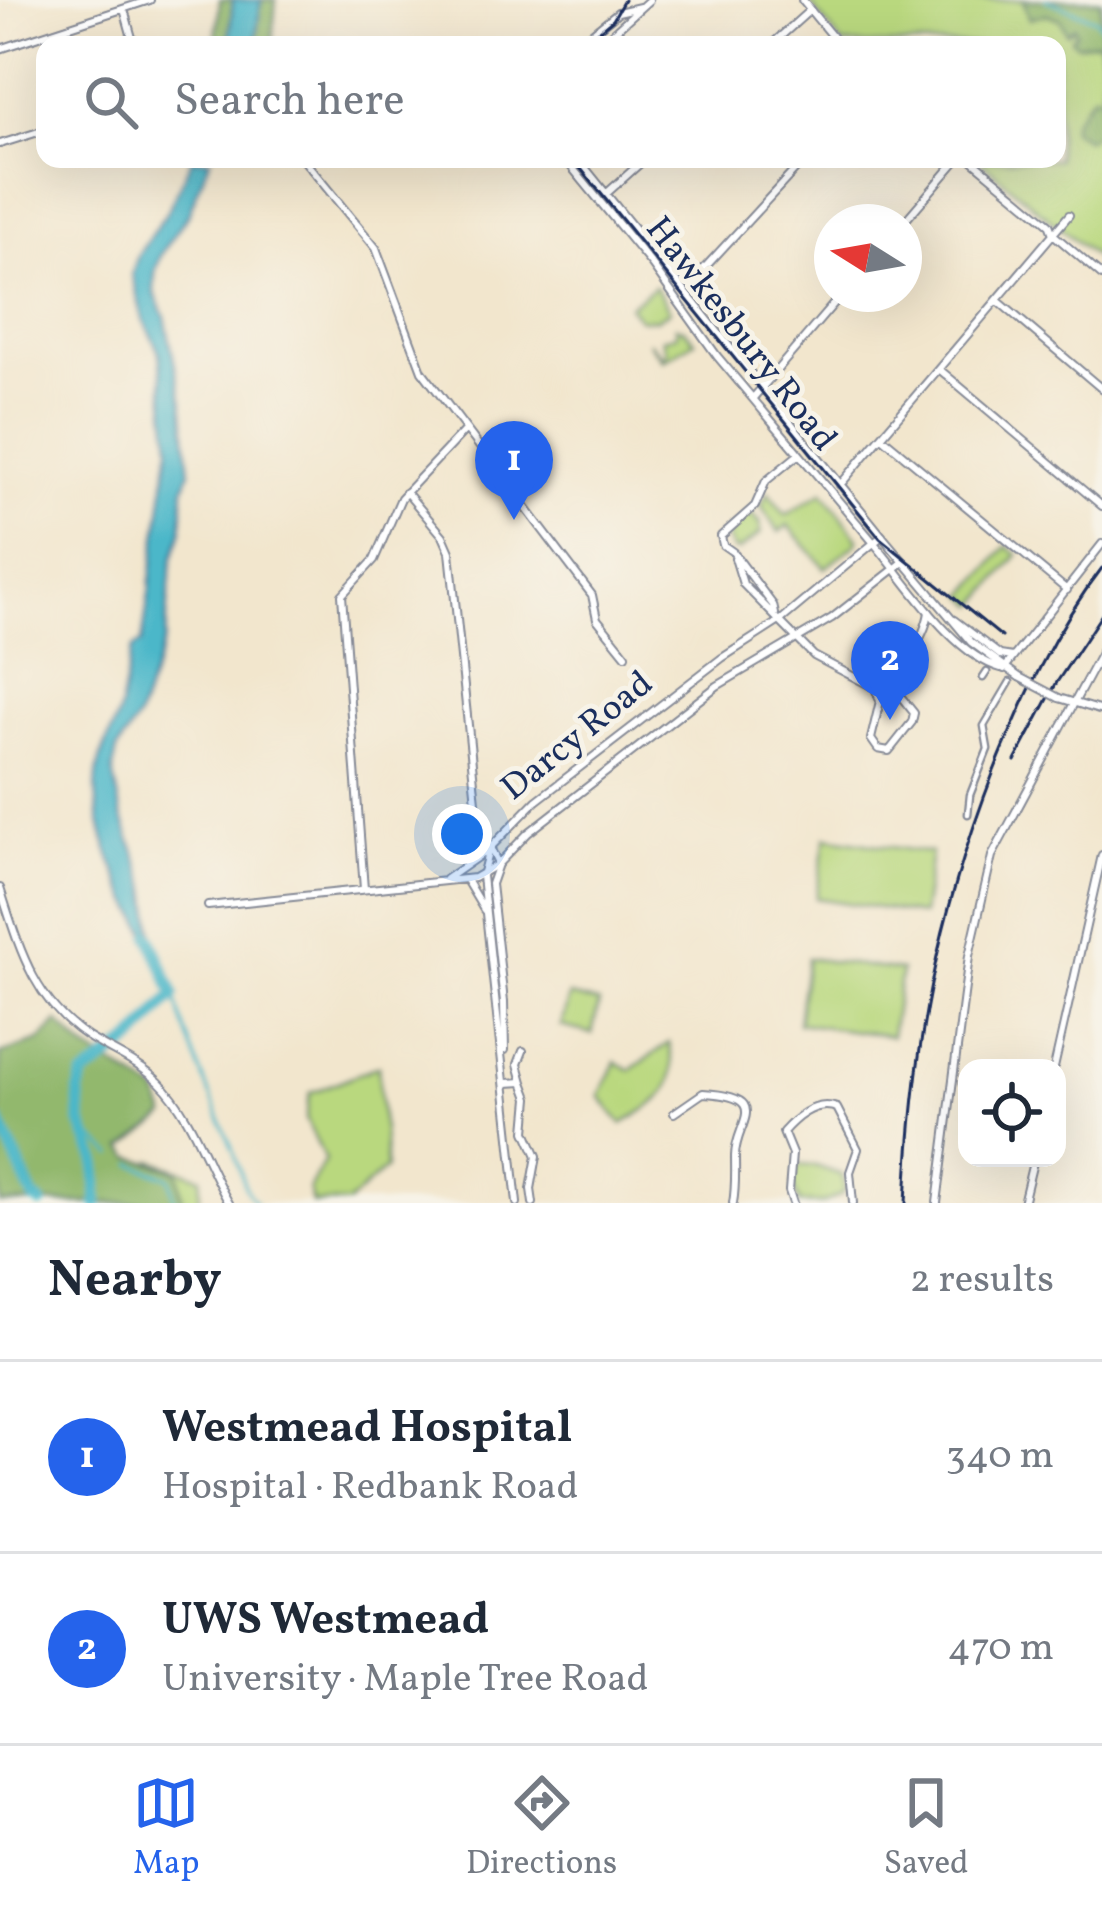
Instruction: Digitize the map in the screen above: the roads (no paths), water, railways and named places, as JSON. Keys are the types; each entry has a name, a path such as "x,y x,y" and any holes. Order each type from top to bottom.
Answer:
{"street":[{"path":"42,36 150,0"},
{"path":"609,36 649,0"},
{"path":"802,0 831,36"},
{"path":"589,36 618,12 640,7"},
{"path":"124,9 132,36"},
{"path":"781,36 810,10"},
{"path":"0,50 36,38"},
{"path":"0,145 36,133"},
{"path":"310,168 376,248 417,362 592,595 597,619 626,656"},
{"name":"Hawkesbury Road","path":"572,168 652,265 703,338 874,543 1004,669"},
{"name":"Hawkesbury Road","path":"585,168 882,536 946,629 976,656 1075,705 1102,711"},
{"path":"606,194 635,168"},
{"path":"698,275 797,168"},
{"path":"919,204 950,168"},
{"path":"982,168 1102,276"},
{"path":"841,485 1069,215"},
{"path":"997,300 1102,389"},
{"path":"753,398 827,312"},
{"path":"939,369 1102,506"},
{"path":"364,889 341,600 374,560 406,492 466,428"},
{"path":"882,436 1067,590"},
{"path":"799,454 766,481 755,506 722,532 723,545 735,558 743,584 823,662 875,688 890,682 922,633 928,609"},
{"path":"208,906 466,879 482,876 498,864 476,802 450,552 406,492"},
{"path":"874,543 882,536"},
{"name":"Darcy Road","path":"517,1203 482,876 489,849 556,785 874,543"},
{"path":"1004,669 1102,544"},
{"name":"Darcy Road","path":"504,1060 506,1036 491,884 498,864 528,833 703,697 799,640 899,565"},
{"name":"Hawkesbury Road","path":"942,610 997,653 1015,658"},
{"path":"922,633 935,626 946,629"},
{"path":"937,1203 954,1051 986,877 1014,811 1102,651"},
{"path":"875,688 879,706 871,739 878,748 889,751 914,718 913,708 890,682"},
{"path":"968,814 970,795 988,749 984,726 1010,682"},
{"path":"879,706 890,698 902,698"},
{"path":"443,880 489,849"},
{"path":"1056,1059 1102,855"},
{"path":"466,879 486,913"},
{"path":"0,888 33,980 66,1021 160,1082 178,1105 229,1203"},
{"path":"493,980 498,944"},
{"path":"523,1051 518,1064 529,1098 526,1131 537,1156 533,1203"},
{"path":"506,1083 523,1082"},
{"path":"674,1113 703,1094 742,1105 747,1124 735,1152 738,1176 733,1203"},
{"path":"794,1203 789,1191 792,1154 783,1132 803,1113 832,1105 858,1144 850,1172 853,1203"},
{"path":"1023,1203 1032,1167"}],"water":[{"path":"233,0 261,0 256,36 230,36"},
{"path":"188,168 206,168 189,212 155,272 154,292 165,317 183,402 190,472 184,488 182,531 172,561 165,639 137,720 117,750 113,771 122,816 148,888 155,946 111,858 96,786 133,648 142,643 170,446 160,354 143,319 132,274 138,255"}],"waterway":[{"path":"1046,0 1096,19 1102,27"},
{"path":"97,1203 97,1162 81,1122 79,1092 83,1077 134,1040 174,994 150,936"},
{"path":"174,994 245,1186 256,1203"},
{"path":"0,1122 34,1198 41,1203"},
{"path":"84,1130 113,1155"},
{"path":"133,1164 170,1178 175,1203"}],"tram line":[{"path":"593,36 613,19 624,0"},
{"path":"580,168 880,538 1002,637"}],"railway":[{"path":"906,1203 922,1036 957,878 1028,691 1054,640 1102,568"},
{"path":"1015,761 1057,682 1102,614"}],"place":[{"name":"Westmead Hospital","path":"514,520"},
{"name":"UWS Westmead","path":"890,720"}]}
